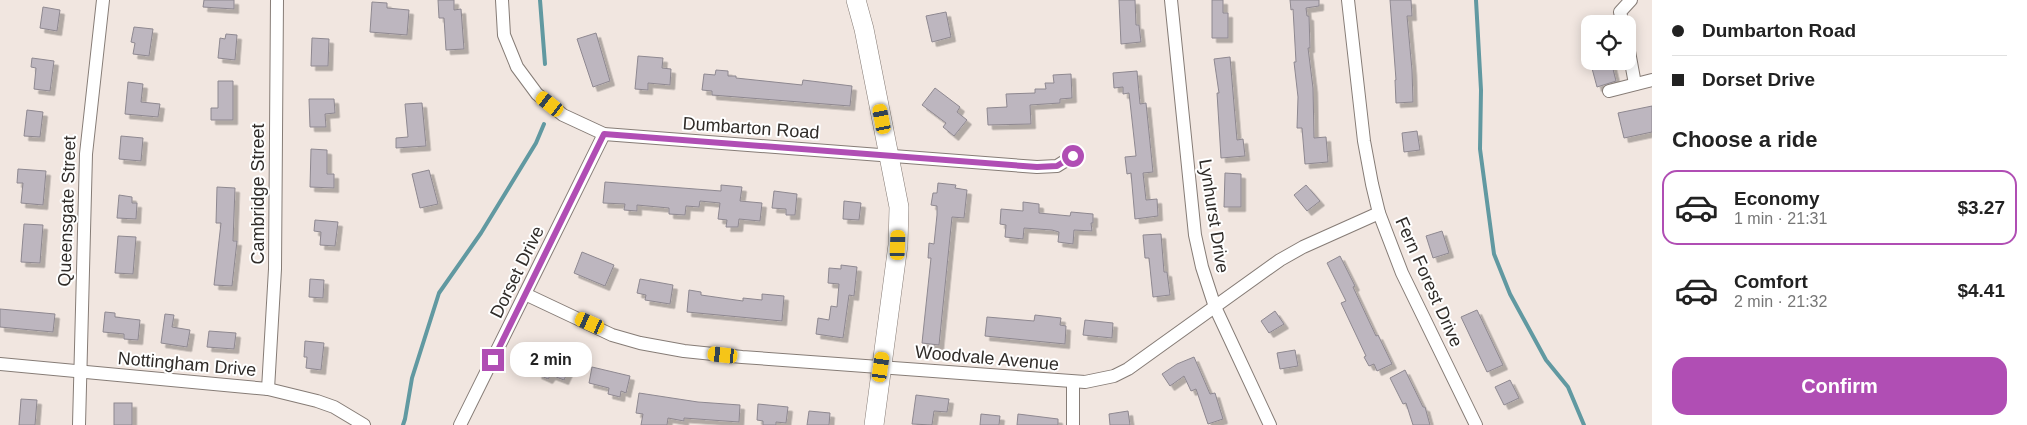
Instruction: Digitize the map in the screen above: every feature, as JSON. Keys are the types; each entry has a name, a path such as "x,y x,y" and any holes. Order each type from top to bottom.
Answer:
{"street":[{"name":"Queensgate Street","path":"79,425 86,154 103,0"},
{"name":"Cambridge Street","path":"268,389 275,269 277,0"},
{"name":"Dumbarton Road","path":"502,0 504,35 517,68 537,94 557,110 604,134 1037,167 1057,166 1073,156"},
{"path":"856,0 864,29 899,207 898,245 874,425"},
{"name":"Lynhurst Drive","path":"1171,0 1195,235 1202,267 1214,307 1270,425"},
{"name":"Fern Forest Drive","path":"1348,0 1364,141 1379,213 1402,273 1476,425"},
{"path":"1621,15 1620,12 1631,0"},
{"path":"1632,70 1635,84"},
{"path":"1610,91 1652,80"},
{"name":"Dorset Drive","path":"460,425 604,134"},
{"name":"Woodvale Avenue","path":"525,294 612,334 640,343 684,351 742,357 1086,382 1105,379 1128,369 1295,252 1379,213"},
{"name":"Nottingham Drive","path":"0,364 79,373 268,389 317,401 364,425"},
{"path":"1073,382 1074,425"}],"building":[{"path":"204,0 234,0 234,9 203,7"},
{"path":"438,0 454,0 454,10 461,9 464,49 446,50 444,18 439,18"},
{"path":"1119,0 1135,0 1136,25 1139,25 1141,42 1121,44"},
{"path":"1212,0 1223,0 1223,13 1228,13 1228,38 1212,38"},
{"path":"1290,0 1319,0 1319,6 1306,8 1307,16 1309,16 1310,48 1308,48 1313,88 1314,138 1326,137 1328,162 1305,164 1302,128 1297,128 1298,97 1294,62 1296,62 1293,9 1291,10"},
{"path":"1390,0 1411,0 1412,16 1407,16 1413,102 1396,103"},
{"path":"372,2 387,3 387,8 409,10 407,35 370,32"},
{"path":"43,7 60,10 57,31 40,28"},
{"path":"946,12 951,37 932,42 926,16"},
{"path":"134,27 153,29 149,56 133,54 135,43 131,42"},
{"path":"596,33 610,81 593,87 577,39"},
{"path":"226,34 237,35 235,60 218,58 220,38 225,39"},
{"path":"312,38 329,39 328,66 311,66"},
{"path":"638,56 663,58 662,68 671,69 670,85 648,83 648,90 635,89"},
{"path":"1230,57 1237,140 1243,139 1245,156 1221,158 1217,93 1219,93 1214,59"},
{"path":"32,58 54,61 50,91 34,89 36,68 31,67"},
{"path":"716,70 728,71 728,76 736,76 736,78 802,85 803,80 852,86 850,106 712,95 712,91 702,90 704,74 715,75"},
{"path":"1592,70 1613,70 1616,81 1597,87"},
{"path":"1137,71 1140,104 1146,103 1153,172 1143,173 1146,200 1157,199 1158,216 1135,219 1131,173 1127,174 1125,157 1136,156 1129,93 1123,94 1123,87 1114,88 1113,73"},
{"path":"1071,74 1072,98 1060,99 1060,103 1030,105 1031,124 988,125 987,108 1007,107 1006,94 1035,93 1035,89 1046,89 1045,83 1054,83 1053,75"},
{"path":"218,81 233,81 233,120 211,120 211,108 218,108"},
{"path":"128,82 143,84 141,102 160,104 158,117 125,114"},
{"path":"935,88 960,107 957,112 967,120 954,136 943,127 946,123 922,105"},
{"path":"309,99 334,99 335,113 325,114 326,127 310,127"},
{"path":"422,103 426,146 396,148 396,138 408,137 405,104"},
{"path":"1652,106 1652,132 1624,138 1618,113"},
{"path":"27,110 43,112 40,137 24,136"},
{"path":"1417,131 1420,150 1404,152 1402,133"},
{"path":"121,136 143,138 141,161 119,159"},
{"path":"311,149 327,150 327,174 334,174 334,188 310,187"},
{"path":"18,169 46,171 43,205 21,203 23,183 17,183"},
{"path":"429,170 438,204 420,208 412,174"},
{"path":"1225,173 1241,174 1241,207 1224,207"},
{"path":"605,182 721,191 721,185 742,187 740,201 762,203 760,221 739,219 738,227 726,227 727,220 718,219 720,203 700,201 699,207 686,206 685,215 669,214 669,208 637,205 637,211 624,210 625,204 603,203"},
{"path":"938,183 956,185 955,188 967,190 964,218 952,217 939,345 922,343 931,258 928,258 929,243 934,244 937,215 937,206 931,205 933,193 937,193"},
{"path":"1306,185 1320,201 1307,211 1294,195"},
{"path":"217,187 235,188 233,241 237,241 232,286 214,285 221,223 216,223"},
{"path":"774,191 797,194 795,215 786,215 786,209 772,208"},
{"path":"119,195 132,197 132,203 137,203 136,219 117,218"},
{"path":"844,201 861,203 859,220 843,219"},
{"path":"1023,202 1039,204 1039,213 1070,216 1071,212 1093,214 1092,231 1074,230 1073,244 1058,242 1059,232 1052,230 1024,228 1023,239 1005,237 1006,225 1000,224 1001,209 1023,211"},
{"path":"315,220 338,222 335,246 320,245 321,232 314,231"},
{"path":"24,224 43,225 40,263 21,262"},
{"path":"1442,231 1449,253 1433,258 1426,236"},
{"path":"1161,234 1164,272 1167,272 1170,295 1153,297 1149,258 1145,258 1143,235"},
{"path":"118,236 136,237 133,274 115,273"},
{"path":"582,252 614,265 605,286 574,273"},
{"path":"1340,256 1376,336 1378,335 1392,364 1377,371 1374,364 1369,366 1364,357 1366,356 1341,303 1346,301 1327,263"},
{"path":"841,265 857,267 854,296 849,295 843,338 816,334 818,318 829,320 831,306 837,307 839,284 828,283 829,268 841,269"},
{"path":"310,279 324,280 323,298 309,297"},
{"path":"640,279 673,285 670,304 645,300 646,295 637,293"},
{"path":"689,290 701,292 701,295 743,301 743,298 762,300 762,294 784,296 782,321 687,312"},
{"path":"0,309 55,314 53,332 0,327"},
{"path":"1477,310 1503,365 1487,372 1461,317"},
{"path":"1275,311 1284,324 1269,333 1261,321"},
{"path":"105,312 115,313 115,317 140,320 138,340 124,339 124,334 103,332"},
{"path":"165,314 174,315 172,327 190,330 187,347 161,343"},
{"path":"1035,315 1061,318 1060,325 1066,326 1065,344 985,336 987,317 1034,321"},
{"path":"1085,320 1113,323 1112,338 1083,335"},
{"path":"209,331 236,333 234,349 207,347"},
{"path":"305,341 324,343 321,370 306,368 307,357 304,357"},
{"path":"537,347 565,359 564,362 571,365 564,380 551,375 548,379 537,374 540,368 530,364"},
{"path":"1295,350 1298,366 1280,369 1277,353"},
{"path":"1194,357 1210,394 1215,393 1223,419 1208,424 1196,389 1191,391 1184,376 1170,386 1162,374 1177,364"},
{"path":"592,367 630,376 626,393 621,391 620,397 608,394 609,388 589,383"},
{"path":"1405,370 1423,407 1425,407 1430,425 1413,425 1406,403 1403,404 1390,378"},
{"path":"1510,380 1519,398 1504,405 1495,387"},
{"path":"639,393 698,402 740,405 739,422 684,418 684,421 668,418 667,425 641,425 643,414 636,413"},
{"path":"916,395 949,399 947,412 934,411 932,425 912,424"},
{"path":"21,399 37,400 35,425 19,425"},
{"path":"114,403 132,403 132,425 114,425"},
{"path":"758,404 788,407 786,423 776,422 776,425 763,425 763,421 757,420"},
{"path":"809,411 830,413 829,425 807,425"},
{"path":"1128,411 1130,425 1110,425 1109,414"},
{"path":"981,414 1000,416 999,425 980,425"},
{"path":"1018,414 1058,419 1058,425 1017,425"}],"waterway":[{"path":"540,0 545,64"},
{"path":"1476,0 1481,90 1480,149 1494,254 1510,294 1546,360 1568,387 1584,425"},
{"path":"403,425 412,378 439,293 481,233 536,143 544,124"}],"route":[{"path":"493,360 604,134 1037,167 1057,166 1073,156"}]}
